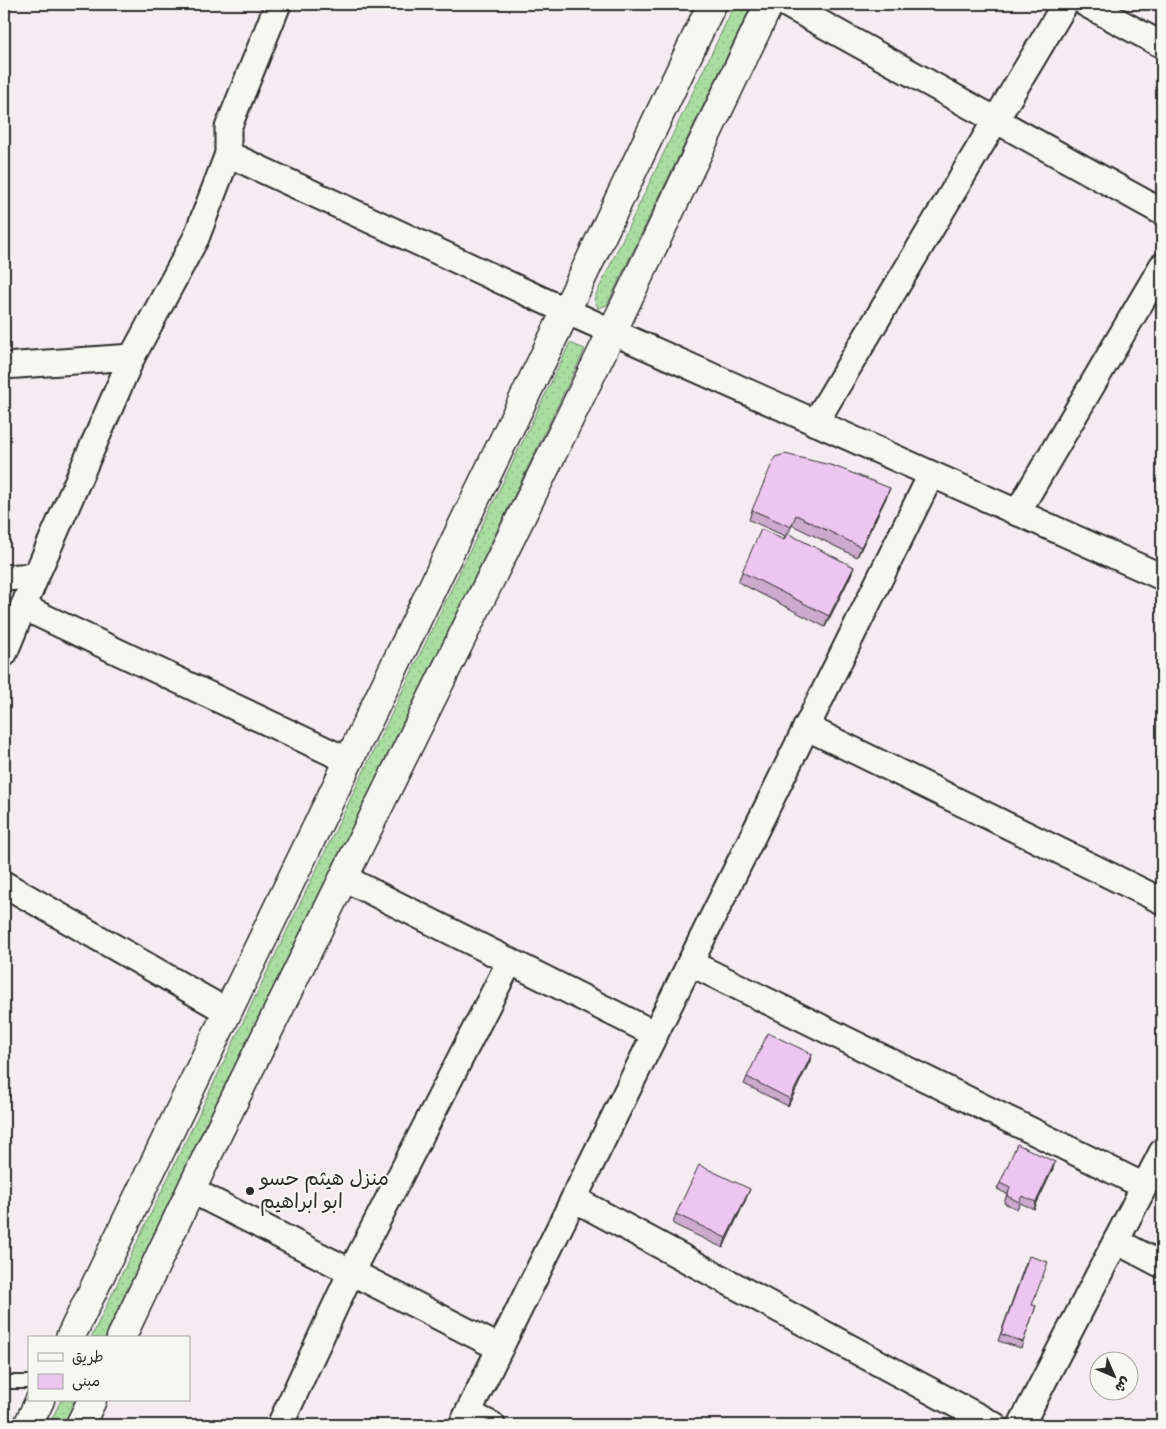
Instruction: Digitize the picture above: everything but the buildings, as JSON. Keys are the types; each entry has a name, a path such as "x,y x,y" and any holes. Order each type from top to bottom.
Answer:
{"main road":[{"path":"71,1336 566,311 712,4"},
{"path":"122,1336 191,1190 612,332 770,4"},
{"path":"28,1425 39,1402"},
{"path":"80,1425 91,1402"}],"street":[{"path":"4,654 132,357 196,238 228,154 228,128 278,4"},
{"path":"786,4 1162,212"},
{"path":"815,423 1065,4"},
{"path":"1086,4 1162,45"},
{"path":"228,154 612,332 1162,577"},
{"path":"1017,513 1162,266"},
{"path":"4,366 132,357"},
{"path":"492,1425 465,1419 931,475"},
{"path":"4,578 36,576"},
{"path":"23,607 349,761"},
{"path":"806,727 1162,901"},
{"path":"344,878 655,1034"},
{"path":"4,884 228,1012"},
{"path":"280,1425 351,1272 510,962"},
{"path":"690,963 1144,1186"},
{"path":"1021,1425 1162,1152"},
{"path":"191,1190 500,1348"},
{"path":"574,1199 994,1425"},
{"path":"1116,1241 1162,1265"}],"lane":[{"path":"4,1382 28,1382"}],"green space":[{"path":"735,4 752,4 607,305 598,308 594,299"},
{"path":"570,343 585,349 108,1336 92,1336"},
{"path":"60,1402 76,1402 65,1425 49,1425"}],"place":[{"name":"منزل هيثم حسو ابو ابراهيم","path":"250,1191"}]}
